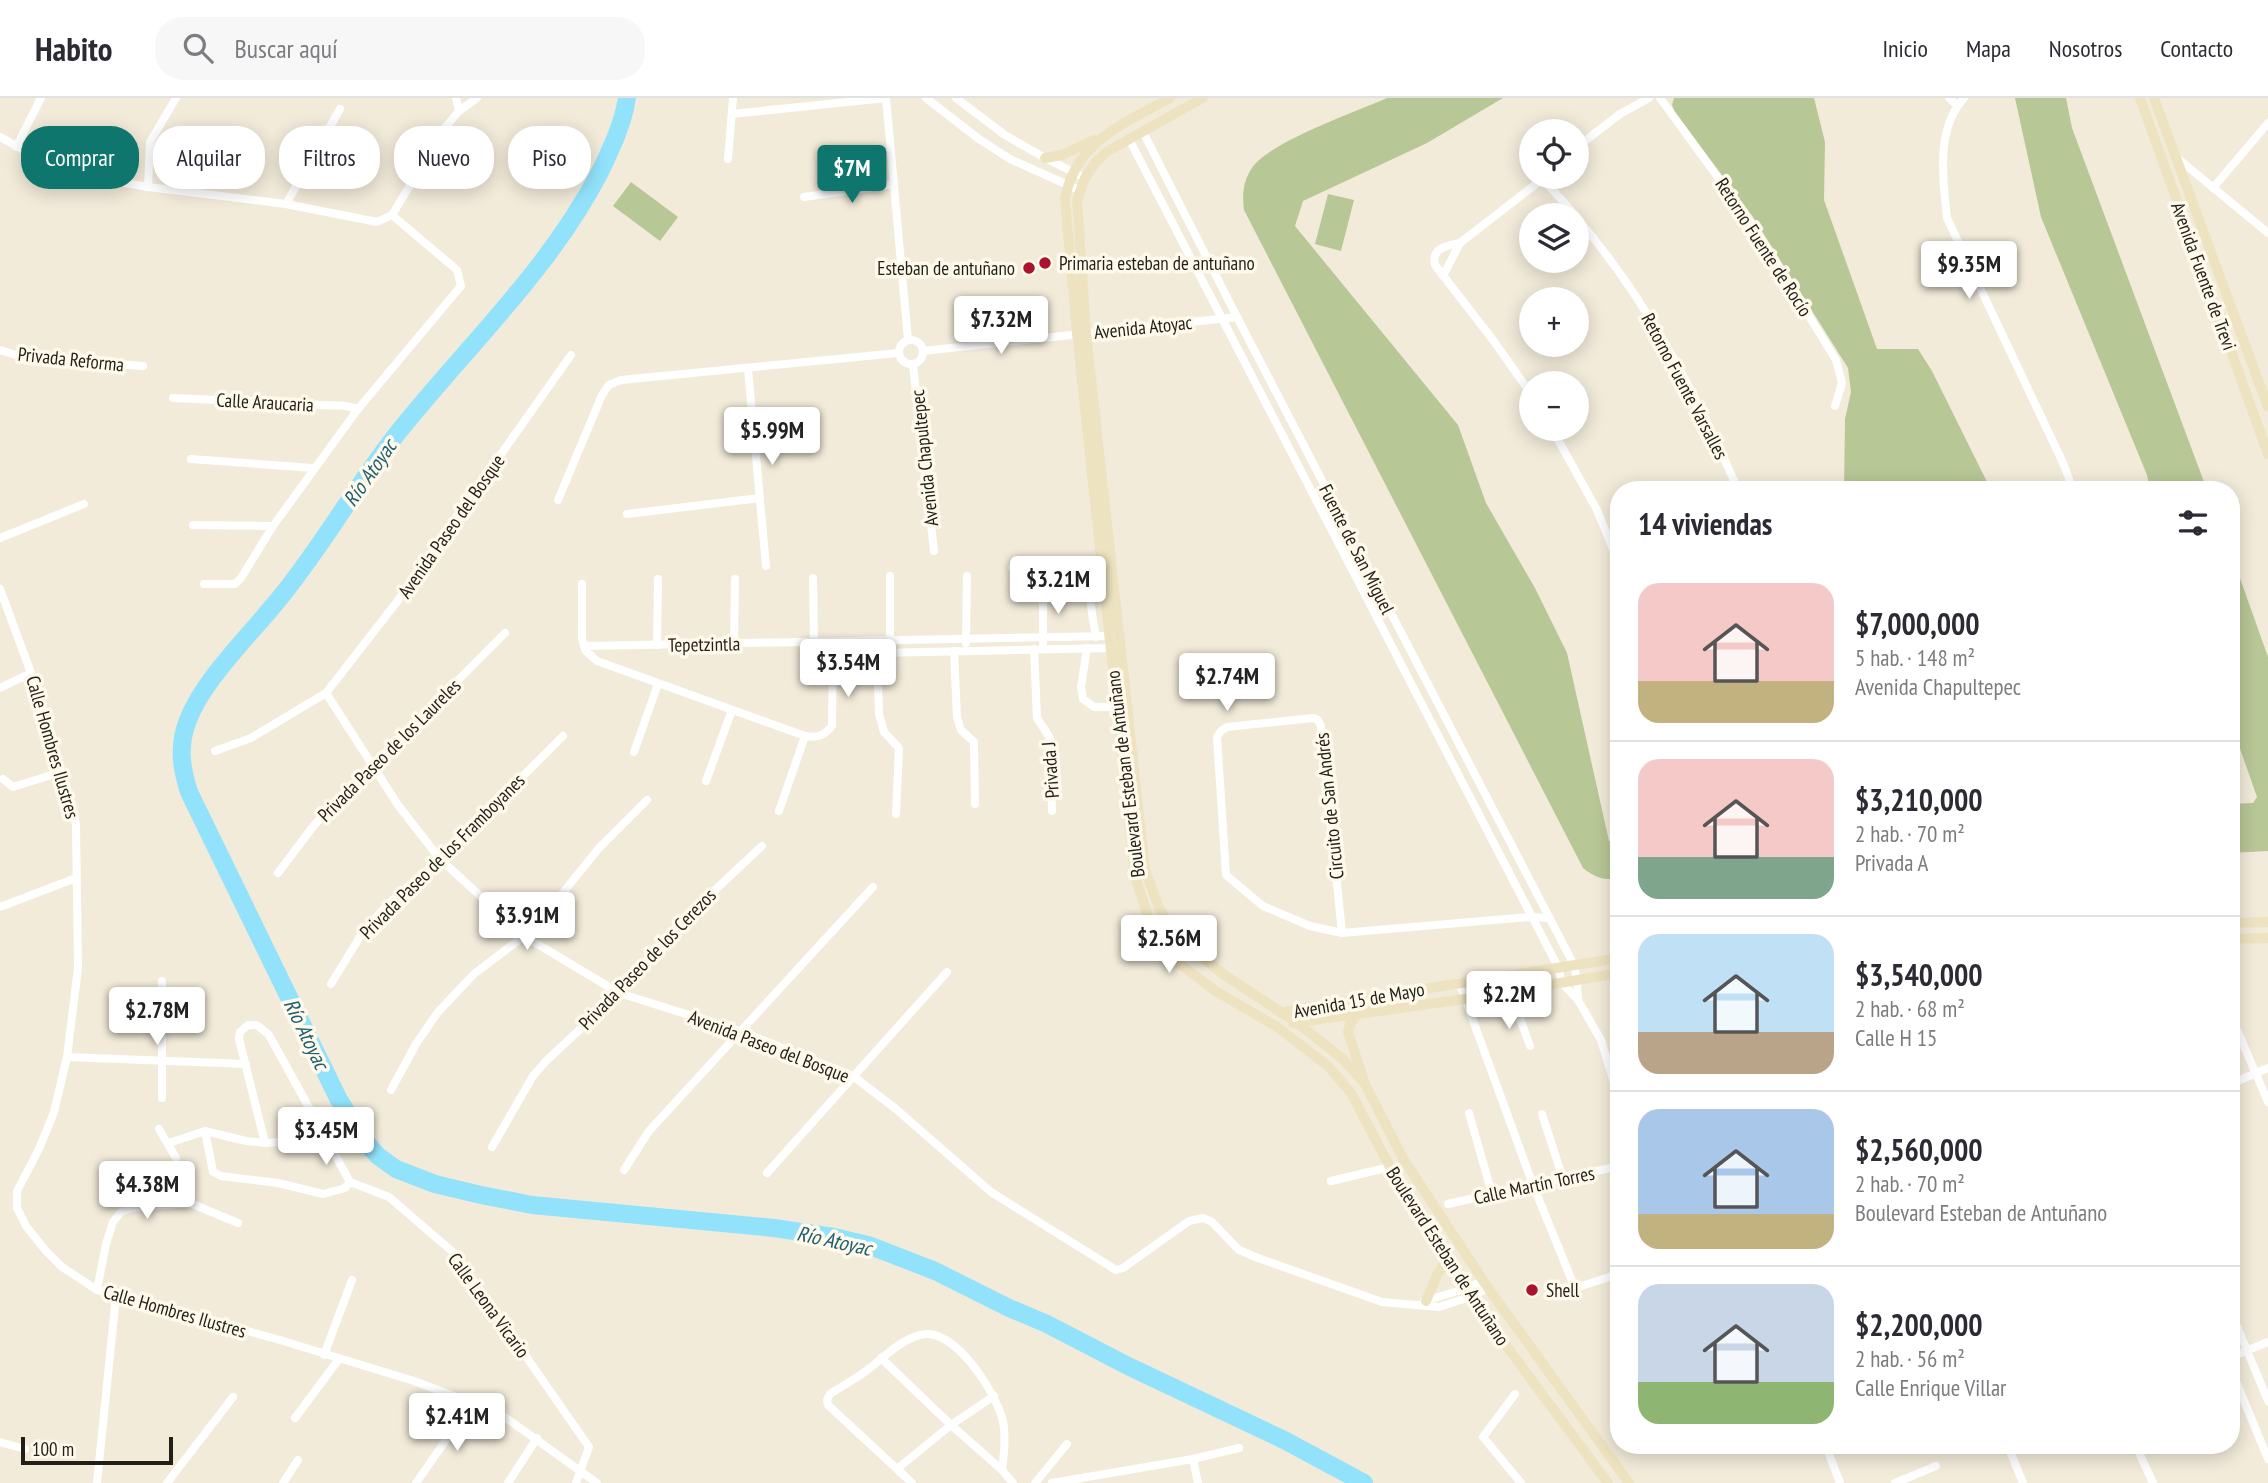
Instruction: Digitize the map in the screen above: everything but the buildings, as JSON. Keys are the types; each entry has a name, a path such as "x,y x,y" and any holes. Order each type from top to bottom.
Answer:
{"main road":[{"path":"1045,158 1062,155 1100,138 1170,98"},
{"path":"1079,190 1095,163 1108,151 1202,98"},
{"name":"Avenida Fuente de Trevi","path":"2140,98 2268,454"},
{"name":"Avenida Fuente de Trevi","path":"2154,98 2268,407"},
{"path":"1067,184 1073,171 1100,138"},
{"name":"Boulevard Esteban de Antuñano","path":"1067,184 1065,200 1114,642 1145,870 1160,908 1168,925 1189,947 1223,974 1296,1022 1343,1059 1365,1084 1404,1160 1485,1284 1629,1483"},
{"name":"Boulevard Esteban de Antuñano","path":"1079,190 1077,200 1081,333 1101,568 1114,642 1116,707 1135,876 1153,932 1172,958 1214,990 1277,1027 1328,1066 1351,1093 1390,1167 1468,1293 1608,1483"},
{"path":"2240,923 2268,922"},
{"path":"2240,939 2268,938"},
{"name":"Avenida 15 de Mayo","path":"1265,1018 1458,982 1610,960"},
{"name":"Avenida 15 de Mayo","path":"1277,1027 1610,975"},
{"path":"1358,1013 1348,1032 1365,1084"},
{"path":"1426,1301 1438,1273 1447,1261"}],"street":[{"path":"16,147 41,98"},
{"path":"148,187 150,142 176,98"},
{"path":"456,98 459,111"},
{"path":"0,137 60,170 148,187 286,204 377,222 392,215 444,129 459,111 477,98"},
{"path":"729,159 733,98"},
{"path":"732,114 886,98 908,340"},
{"path":"926,98 1010,159 1079,190"},
{"path":"956,98 1004,135 1085,178"},
{"path":"1589,138 1620,114 1649,98"},
{"name":"Retorno Fuente de Rocío","path":"1660,98 1754,227 1836,360 1843,383 1835,406"},
{"path":"1949,98 1961,102 1949,121 1944,143 1943,175 1947,218 2070,481"},
{"path":"286,204 340,109"},
{"path":"2213,188 2268,123"},
{"name":"Fuente de San Miguel","path":"1143,131 1574,965 1578,1000"},
{"name":"Fuente de San Miguel","path":"1129,139 1558,967 1562,983"},
{"path":"2176,156 2268,233"},
{"path":"804,197 894,184"},
{"path":"1519,377 1435,265 1433,257 1443,247 1460,243 1530,189"},
{"name":"Retorno Fuente Varsalles","path":"1553,189 1565,203"},
{"path":"204,583 235,584 241,578 313,468 358,409 461,286 457,270 392,215"},
{"name":"Retorno Fuente Varsalles","path":"1589,235 1667,345 1711,426 1734,481"},
{"path":"1443,276 1460,243"},
{"name":"Avenida Atoyac","path":"923,351 1237,317"},
{"path":"908,340 920,344 923,351 921,359 913,365 900,360 898,353 899,347 908,340"},
{"name":"Privada Reforma","path":"0,350 26,358 143,366"},
{"path":"558,500 602,395 609,385 621,380 898,353"},
{"name":"Avenida Paseo del Bosque","path":"215,751 251,738 326,693 396,603 570,355"},
{"name":"Avenida Chapultepec","path":"913,365 934,551"},
{"path":"747,369 766,566"},
{"name":"Calle Araucaria","path":"173,398 346,406 358,409"},
{"path":"1559,441 1597,510 1610,542"},
{"path":"191,459 313,468"},
{"path":"627,514 760,498"},
{"path":"0,538 84,504"},
{"path":"193,524 273,526"},
{"path":"1012,568 1101,568"},
{"path":"1096,637 1090,594 1101,568"},
{"path":"890,576 890,652"},
{"path":"967,576 967,651"},
{"path":"813,578 814,643"},
{"path":"657,645 658,579"},
{"path":"734,644 735,579"},
{"name":"Privada J","path":"1043,582 1043,639 1039,649 1037,718 1050,738 1052,811"},
{"path":"582,584 584,646 597,661 805,736 815,738 826,734 832,726 833,642"},
{"name":"Calle Hombres Ilustres","path":"0,589 32,673 76,825 78,968 67,1057 54,1112 39,1149 17,1191 17,1208 26,1226 62,1268 97,1290 281,1340 414,1381 499,1413 597,1483"},
{"name":"Privada Paseo de los Laureles","path":"278,873 315,824 505,633"},
{"name":"Tepetzintla","path":"584,646 1096,637 1114,642"},
{"path":"833,654 1087,648 1114,642"},
{"path":"1087,648 1081,687 1083,699 1094,706 1116,707"},
{"path":"954,651 957,717 961,730 974,742 975,804"},
{"path":"877,653 879,714 884,732 899,748 896,814"},
{"path":"0,688 32,673"},
{"path":"634,752 659,684"},
{"name":"Avenida Paseo del Bosque","path":"326,693 398,806 440,859 524,936 619,993 740,1031 853,1076 896,1109 991,1192 1116,1270 1123,1268 1189,1221 1203,1218 1212,1222 1239,1250 1382,1302 1439,1307 1485,1284"},
{"path":"706,781 732,710"},
{"name":"Circuito de San Andrés","path":"1342,933 1321,726 1318,720 1313,718 1227,727 1221,730 1217,737 1226,875 1263,905 1310,926 1342,933 1530,917 1549,918"},
{"name":"Privada Paseo de los Framboyanes","path":"331,984 361,935 389,904 440,859 562,736"},
{"path":"779,811 805,736"},
{"path":"3,779 13,787 61,772"},
{"path":"391,1090 416,1044 438,1012 474,974 524,936 599,848 647,800"},
{"name":"Privada Paseo de los Cerezos","path":"492,1147 533,1076 546,1061 619,993 680,923 762,846"},
{"path":"0,907 76,878"},
{"path":"624,1170 649,1131 873,887"},
{"path":"767,1172 947,972"},
{"path":"162,981 162,1098"},
{"path":"1458,982 1533,1185 1575,1287 1610,1277"},
{"path":"1562,983 1578,1000 1601,1040 1610,1070"},
{"path":"1510,991 1530,1046"},
{"path":"205,1131 213,1172 221,1176 278,1183 323,1194 345,1188 350,1182 269,1035 257,1025 248,1025 240,1032 239,1039 265,1143"},
{"path":"2240,1038 2268,1102"},
{"path":"67,1057 246,1064"},
{"path":"2240,1080 2268,1068"},
{"path":"1469,1113 1492,1194"},
{"path":"1542,1114 1563,1179"},
{"path":"159,1129 176,1158"},
{"path":"169,1143 205,1131 246,1142 326,1139"},
{"path":"1331,1181 1390,1167"},
{"name":"Calle Martín Torres","path":"1448,1204 1610,1168"},
{"name":"Calle Leona Vicario","path":"350,1182 389,1197 454,1252 589,1447 580,1469"},
{"path":"97,1290 106,1244 113,1222 121,1212 131,1208 190,1203 238,1223"},
{"path":"324,1355 352,1280"},
{"name":"Avenida Paseo del Bosque","path":"1415,1304 1468,1293"},
{"path":"97,1483 116,1296"},
{"path":"912,1483 828,1405 827,1400 830,1394 917,1335 931,1333 943,1337 972,1363 994,1396 1006,1441 1002,1469"},
{"path":"2240,1334 2268,1401"},
{"path":"2240,1354 2268,1342"},
{"path":"881,1358 1002,1469 1013,1483"},
{"path":"295,1418 339,1359"},
{"path":"2240,1391 2268,1459"},
{"path":"1515,1394 1483,1437 1521,1483"},
{"path":"897,1469 951,1425 994,1396"},
{"path":"167,1483 233,1397"},
{"path":"416,1483 471,1404"},
{"path":"508,1483 537,1438"},
{"path":"0,1442 24,1449"},
{"path":"1035,1483 1067,1444"},
{"path":"1052,1483 1090,1480 1239,1448"},
{"path":"1829,1454 1840,1483"},
{"path":"2011,1454 2023,1483"},
{"path":"2139,1454 2152,1483"},
{"path":"1193,1459 1198,1483"},
{"path":"283,1483 298,1460"},
{"path":"1895,1483 1936,1466"},
{"path":"576,1483 580,1469"}],"green space":[{"path":"1387,98 1503,98 1427,143 1303,201 1295,226 1458,425 1486,503 1535,588 1567,653 1610,841 1610,879 1600,878 1583,868 1244,210 1245,183 1252,168 1261,158 1294,138"},
{"path":"1674,98 1814,98 1825,142 1824,200 1877,349 1918,349 1932,371 1987,481 1844,481 1845,419 1851,392 1848,368 1753,217 1672,105"},
{"path":"2015,98 2066,98 2072,128 2204,481 2148,481 2041,217"},
{"path":"631,182 678,217 660,241 613,206"},
{"path":"1328,194 1354,200 1341,251 1315,244"},
{"path":"2240,578 2268,657 2268,851 2240,853 2240,804 2253,803 2257,797 2240,749"}],"waterway":[{"name":"Río Atoyac","path":"627,98 620,127 600,172 556,243 396,435 298,575 206,688 195,704 185,729 182,756 189,792 338,1098 363,1139 378,1156 396,1169 435,1184 532,1205 774,1228 868,1245 935,1271 1047,1324 1128,1366 1284,1440 1364,1483"}],"place":[{"name":"Primaria esteban de antuñano","path":"1045,263"},
{"name":"Esteban de antuñano","path":"1029,268"},
{"name":"Shell","path":"1532,1290"}]}
